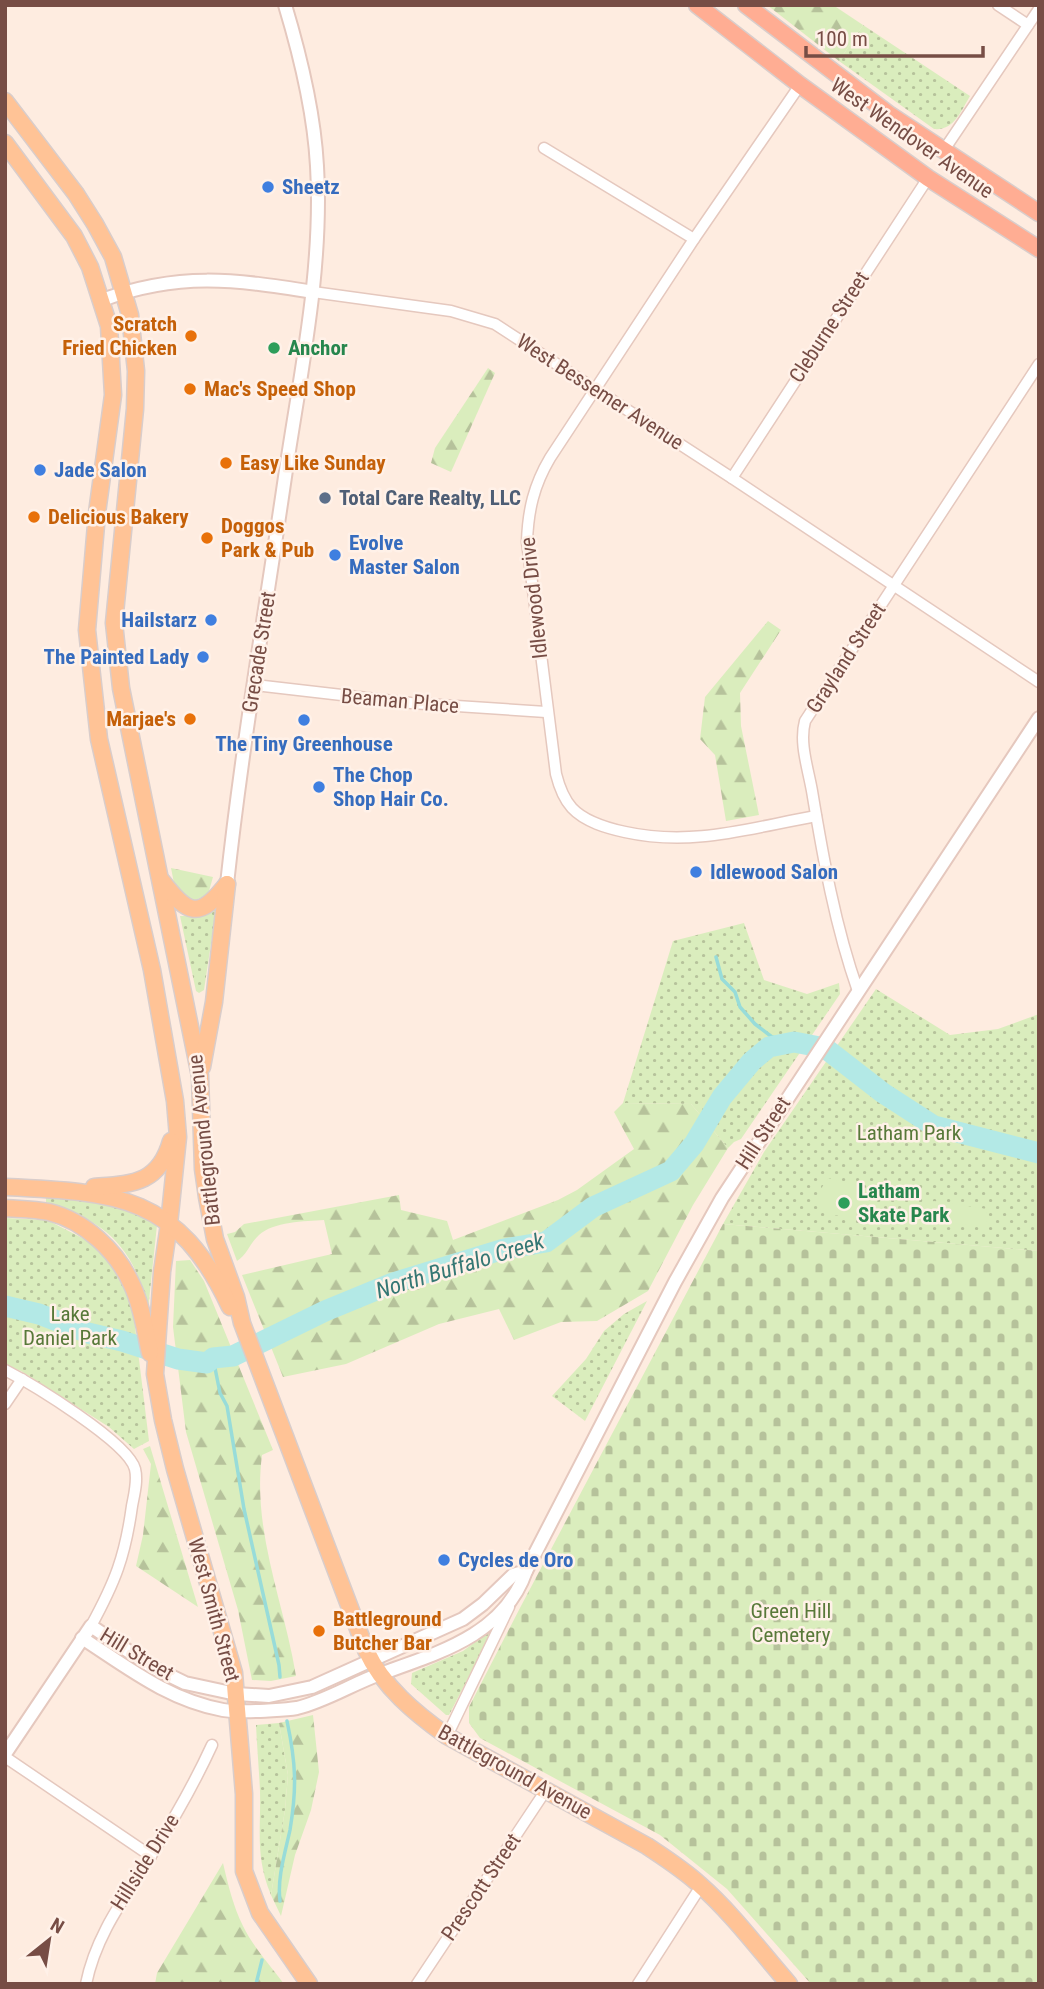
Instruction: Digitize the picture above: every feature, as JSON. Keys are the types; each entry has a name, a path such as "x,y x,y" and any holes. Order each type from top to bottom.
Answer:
{"highway":[{"name":"West Wendover Avenue","path":"697,5 800,85 928,178 1036,246"},
{"name":"West Wendover Avenue","path":"746,5 845,82 1039,213"}],"main road":[{"name":"Battleground Avenue","path":"5,101 76,194 113,257 130,315 136,371 135,409 114,623 121,688 200,1076 203,1169 207,1197 215,1239 236,1297 242,1323 370,1659 379,1674 415,1711 447,1736 647,1846 701,1886 789,1984"},
{"name":"Battleground Avenue","path":"5,143 74,236 90,267 109,326 113,395 97,513 87,630 99,739 152,970 173,1086 178,1136 169,1224"},
{"path":"160,879 179,904 195,909 204,908 216,899 227,884"},
{"path":"200,1076 214,1002 227,884"},
{"path":"5,1187 59,1189 139,1182 150,1176 164,1159 177,1122"},
{"path":"59,1189 116,1198 138,1205 169,1224 199,1253 232,1311 242,1323"},
{"path":"5,1208 50,1212 103,1241 132,1285 151,1333"},
{"name":"West Smith Street","path":"169,1224 151,1333 155,1374 163,1420 234,1673 244,1794 244,1871 260,1913 309,1984"}],"street":[{"name":"Grecade Street","path":"227,884 239,780 313,292 317,165 309,94 285,5"},
{"path":"998,5 1028,25"},
{"path":"944,150 1039,9"},
{"name":"Idlewood Drive","path":"800,85 694,239 545,467 534,490 527,531 528,561 546,712 560,788 575,811 598,824 649,837 672,839 716,835 816,816"},
{"path":"544,148 694,239"},
{"name":"Cleburne Street","path":"732,478 928,178"},
{"name":"West Bessemer Avenue","path":"102,300 124,292 174,281 203,279 251,282 426,307 474,316 495,324 1039,682"},
{"name":"Grayland Street","path":"858,990 846,955 816,816 802,735 805,721 1039,364"},
{"name":"Beaman Place","path":"254,685 411,704 546,712"},
{"name":"Hill Street","path":"447,1736 526,1571 693,1248 752,1149 1039,718"},
{"path":"5,1370 85,1420 129,1456 135,1470 136,1485 122,1560 110,1591 91,1626 5,1755 151,1856"},
{"path":"5,1404 22,1379"},
{"name":"Hill Street","path":"91,1626 164,1674 204,1689 269,1696 312,1687 463,1619 513,1575 526,1571"},
{"name":"Hill Street","path":"82,1638 166,1692 202,1706 238,1712 295,1708 460,1643 504,1611 514,1598"},
{"name":"Hillside Drive","path":"86,1984 102,1933 151,1856 212,1745"},
{"name":"Prescott Street","path":"417,1984 545,1790"},
{"path":"638,1984 701,1886"}],"green space":[{"path":"767,5 833,5 863,25 839,61"},
{"path":"863,25 970,96 952,123 941,129 934,129 839,61"},
{"path":"488,368 495,373 451,472 431,463 435,448"},
{"path":"768,621 781,630 740,693 741,726 759,815 726,821 715,755 700,739 705,697"},
{"path":"171,868 213,877 209,891 196,900 187,899 175,888"},
{"path":"214,910 204,990 199,993 196,991 180,916 200,916"},
{"path":"744,923 764,980 807,994 839,983 840,994 741,1139 728,1148 691,1104 623,1103 673,941"},
{"name":"Latham Park","path":"876,989 950,1035 998,1029 1039,1014 1039,1251 723,1224 764,1152"},
{"path":"623,1103 691,1104 728,1148 693,1205 648,1291 597,1321 561,1322 514,1340 499,1309 439,1324 346,1364 283,1377 242,1275 332,1254 324,1220 272,1227 256,1238 237,1261 227,1234 235,1232 244,1224 399,1195 401,1210 447,1221 453,1240 558,1200 577,1190 634,1149 614,1112"},
{"name":"Latham Skate Park","path":"828,1178 866,1188 869,1210 922,1214 927,1204 934,1201 987,1209 986,1226 830,1215 819,1202 821,1188"},
{"path":"46,1198 103,1204 130,1212 157,1225 148,1310 135,1269 126,1253 101,1228 85,1218 46,1202"},
{"name":"Lake Daniel Park","path":"5,1218 47,1220 98,1246 131,1294 149,1441 134,1449 109,1427 21,1371 5,1365"},
{"name":"Green Hill Cemetery","path":"723,1224 1039,1251 1039,1984 811,1984 727,1889 660,1835 480,1738 469,1723 469,1707"},
{"path":"190,1260 204,1281 273,1450 262,1455 261,1511 296,1676 271,1681 252,1680 238,1610 186,1432 173,1327 176,1261"},
{"path":"647,1301 585,1421 552,1396 586,1359 604,1331 624,1314"},
{"path":"150,1446 198,1607 136,1566 143,1535 151,1464 143,1449"},
{"path":"494,1628 449,1715 411,1684 412,1673 463,1651"},
{"path":"313,1715 319,1772 281,1916 271,1895 288,1775 279,1723"},
{"path":"279,1723 288,1775 271,1895 261,1856 256,1725"},
{"path":"223,1863 234,1903 247,1934 284,1984 155,1984 157,1973"}],"waterway":[{"path":"716,957 722,979 735,992 740,1007 755,1024 772,1037 794,1042"},
{"name":"North Buffalo Creek","path":"5,1306 39,1314 88,1333 178,1359 207,1363 213,1358 233,1356 325,1311 393,1283 504,1249 546,1242 593,1207 671,1171 694,1144 722,1097 752,1061 769,1047 794,1042 825,1048 883,1093 934,1126 1039,1153"},
{"path":"213,1358 220,1393 227,1406 244,1509 280,1677"},
{"path":"280,1901 281,1874 294,1801 294,1763 287,1721"},
{"path":"256,1984 262,1960"}],"place":[{"name":"Sheetz","path":"268,187"},
{"name":"Scratch Fried Chicken","path":"191,336"},
{"name":"Anchor","path":"274,348"},
{"name":"Mac's Speed Shop","path":"190,389"},
{"name":"Easy Like Sunday","path":"226,463"},
{"name":"Jade Salon","path":"40,470"},
{"name":"Total Care Realty, LLC","path":"325,498"},
{"name":"Delicious Bakery","path":"34,517"},
{"name":"Doggos Park & Pub","path":"207,538"},
{"name":"Evolve Master Salon","path":"335,555"},
{"name":"Hailstarz","path":"211,620"},
{"name":"The Painted Lady","path":"203,657"},
{"name":"Marjae's","path":"190,719"},
{"name":"The Tiny Greenhouse","path":"304,720"},
{"name":"The Chop Shop Hair Co.","path":"319,787"},
{"name":"Idlewood Salon","path":"696,872"},
{"name":"Latham Skate Park","path":"844,1203"},
{"name":"Cycles de Oro","path":"444,1560"},
{"name":"Battleground Butcher Bar","path":"319,1631"}]}
